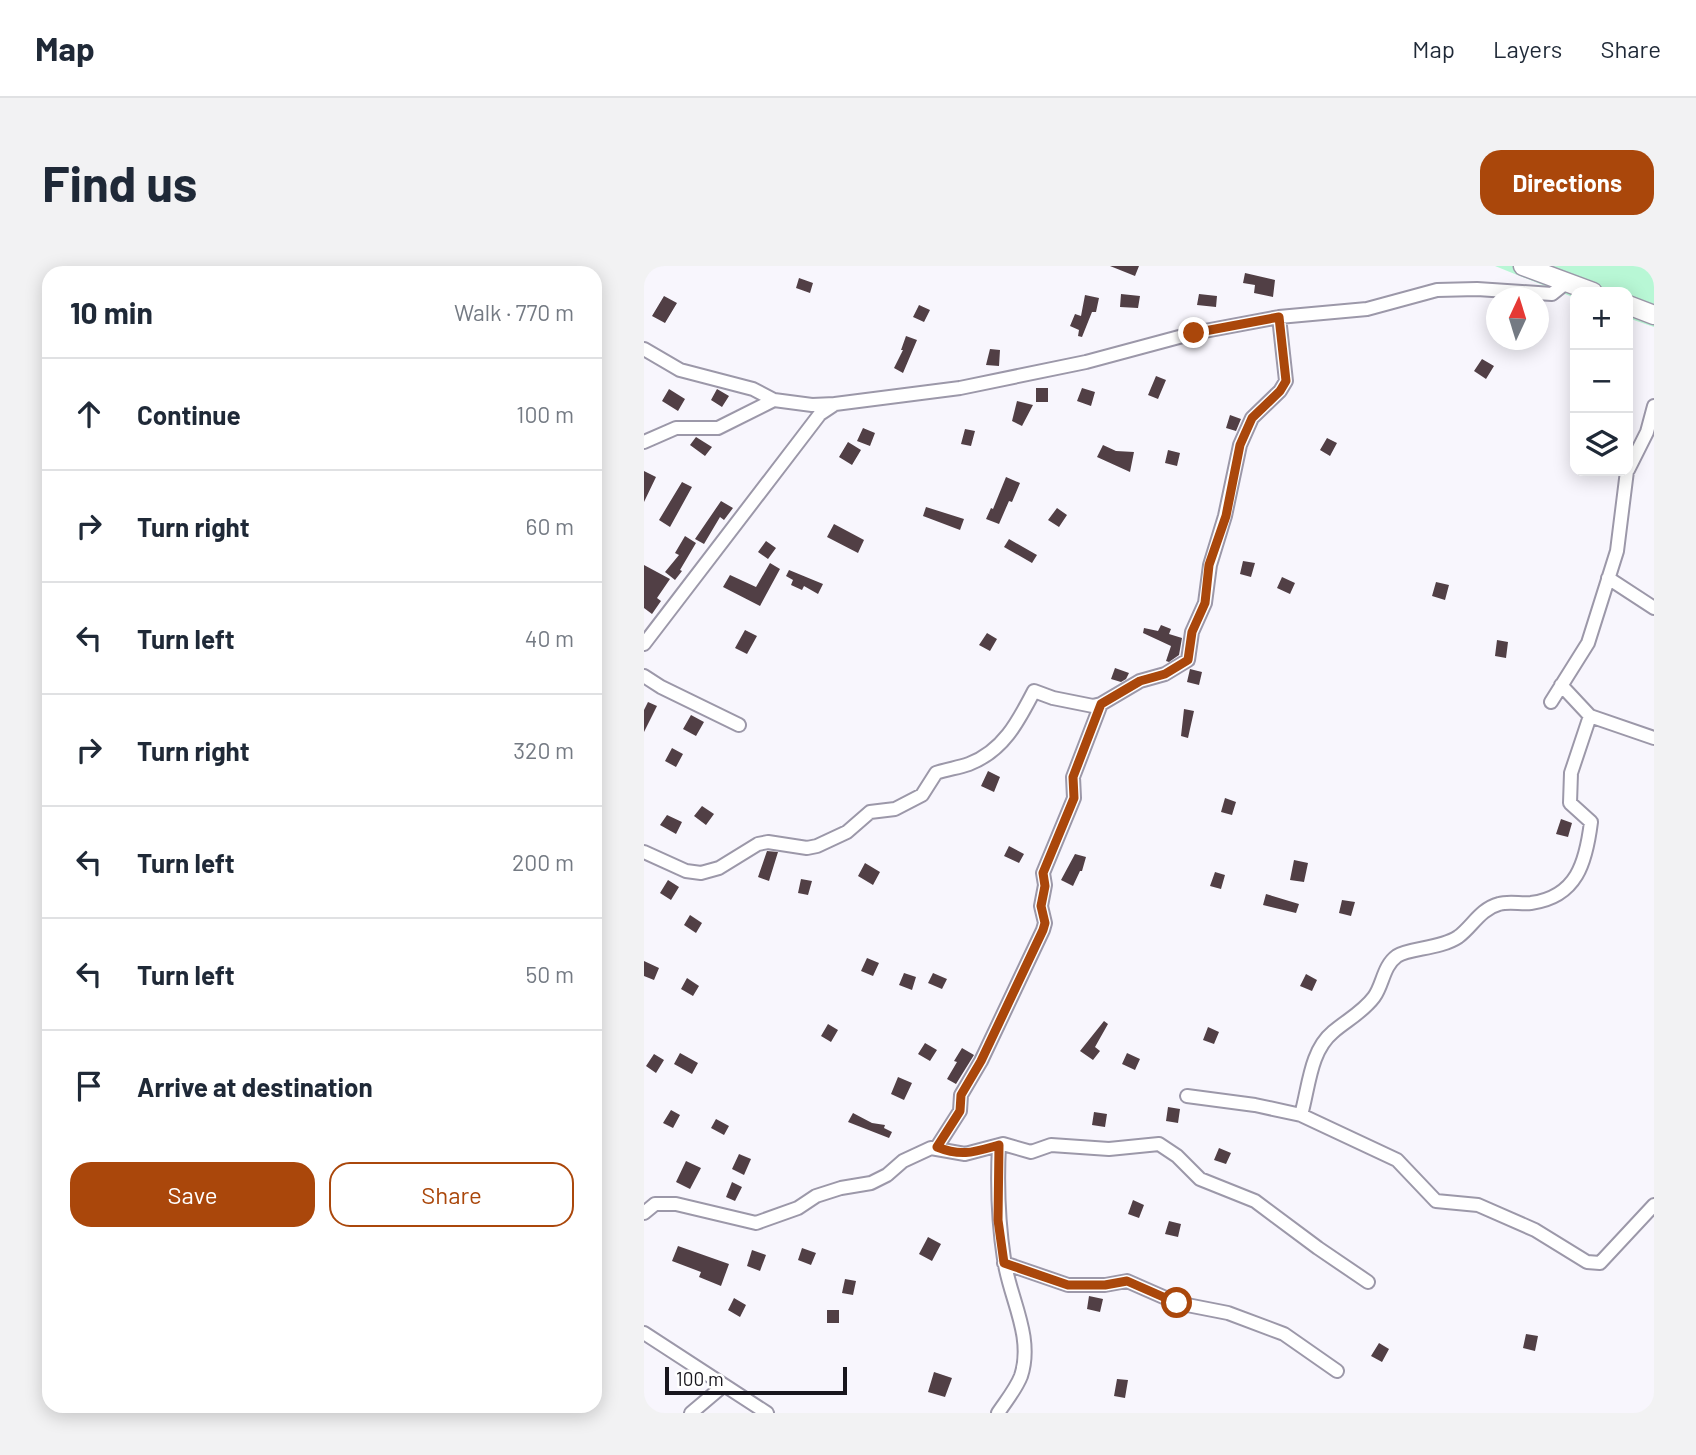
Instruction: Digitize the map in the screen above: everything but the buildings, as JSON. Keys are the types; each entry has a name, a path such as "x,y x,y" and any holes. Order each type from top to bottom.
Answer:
{"main road":[{"path":"1523,266 1580,287"},
{"path":"1633,307 1654,315"}],"street":[{"path":"646,355 680,370 753,389 774,400 812,405 835,404 960,388 1086,362 1194,333 1279,317 1367,309 1437,290 1456,288 1552,294 1567,282"},
{"path":"644,852 686,871 701,873 719,868 758,844 768,842 807,848 817,846 847,832 870,813 895,809 922,795 936,773 966,765 998,747 1020,718 1034,691 1093,706 1140,681 1165,674 1188,660 1192,632 1205,603 1209,565 1226,516 1240,445 1252,418 1280,391 1286,381 1279,317"},
{"path":"644,442 676,428 718,428 774,400"},
{"path":"644,644 820,414 835,404"},
{"path":"1633,459 1647,432 1654,405"},
{"path":"1551,702 1588,643 1617,551 1626,476"},
{"path":"1608,578 1654,608"},
{"path":"644,676 739,725"},
{"path":"1561,685 1590,716 1654,738"},
{"path":"937,1147 960,1111 961,1095 981,1061 1043,930 1043,873 1074,798 1073,777 1101,704"},
{"path":"1301,1115 1315,1057 1331,1033 1362,1010 1376,995 1383,975 1398,956 1439,946 1459,937 1475,918 1499,904 1533,903 1563,893 1576,878 1588,846 1591,822 1570,803 1571,773 1590,716"},
{"path":"1187,1096 1255,1105 1301,1115 1397,1160 1436,1201 1478,1205 1535,1230 1587,1262 1601,1263 1654,1205"},
{"path":"644,1213 655,1205 676,1204 756,1223 798,1208 816,1196 871,1183 887,1175 903,1161 937,1147 951,1153 965,1154 1003,1144 1031,1152 1051,1145 1110,1149 1159,1144 1177,1156 1200,1179 1255,1201 1368,1282"},
{"path":"998,1413 1020,1378 1024,1350 1023,1333 1004,1263 998,1220 999,1145"},
{"path":"1004,1263 1068,1285 1105,1285 1127,1281 1177,1303 1228,1313 1284,1334 1337,1371"},
{"path":"644,1333 767,1413"},
{"path":"691,1413 723,1386"}],"green space":[{"path":"1495,266 1654,266 1654,327 1633,320 1633,287 1570,287 1570,296"}],"route":[{"path":"1177,1303 1127,1281 1105,1285 1068,1285 1004,1263 998,1220 999,1145 965,1154 951,1153 937,1147 960,1111 961,1095 981,1061 1043,930 1043,873 1061,825 1069,813 1075,791 1073,777 1101,704 1140,681 1165,674 1188,660 1192,632 1205,603 1209,565 1226,516 1240,445 1252,418 1280,391 1286,381 1279,317 1194,333"}]}
